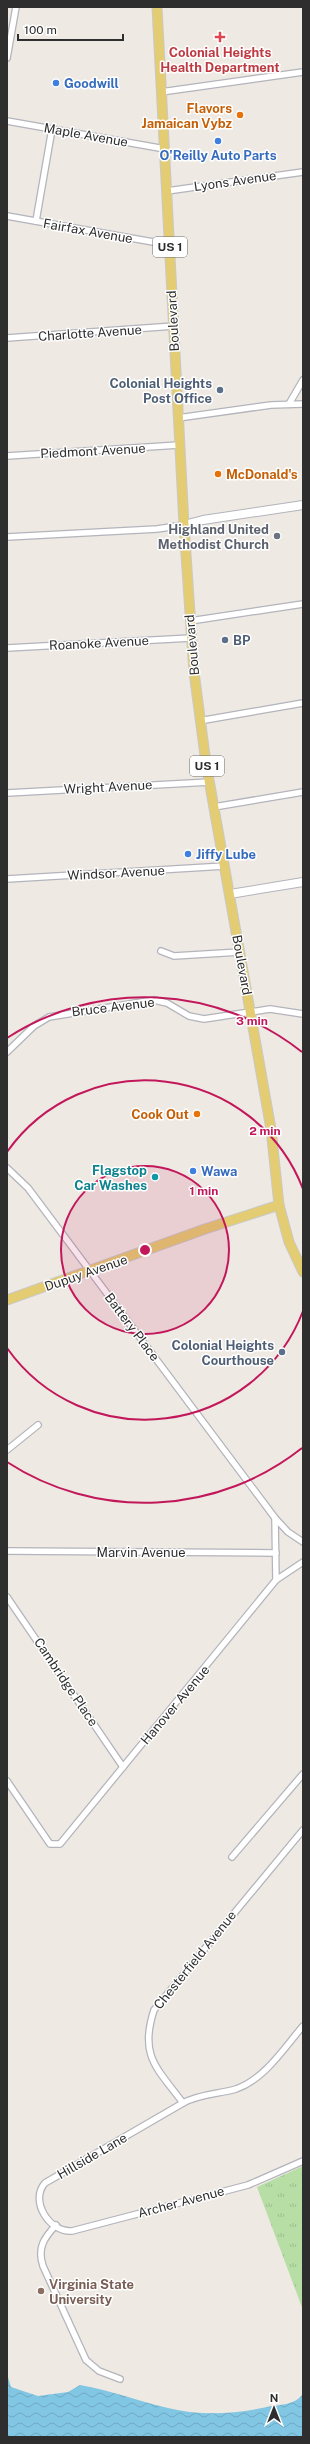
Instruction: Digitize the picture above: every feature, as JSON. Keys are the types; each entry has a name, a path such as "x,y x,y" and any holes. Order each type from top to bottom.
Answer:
{"main road":[{"name":"Boulevard","path":"157,7 179,446 191,638 199,721 271,1129 278,1205 289,1242 303,1272"},
{"path":"184,525 203,520 303,505"},
{"path":"230,894 303,882"},
{"name":"Dupuy Avenue","path":"7,1300 90,1272 205,1229 278,1205"}],"street":[{"path":"7,58 16,7"},
{"path":"162,92 303,72"},
{"name":"Maple Avenue","path":"7,122 165,149"},
{"path":"36,221 52,130"},
{"name":"Lyons Avenue","path":"167,191 303,172"},
{"name":"Fairfax Avenue","path":"7,216 170,245"},
{"name":"Charlotte Avenue","path":"7,338 174,326"},
{"path":"289,404 303,380"},
{"path":"178,418 289,404 303,404"},
{"name":"Piedmont Avenue","path":"7,456 179,446"},
{"path":"7,537 163,529 184,525"},
{"path":"190,621 303,604"},
{"name":"Roanoke Avenue","path":"7,648 191,638"},
{"path":"199,721 303,703"},
{"name":"Wright Avenue","path":"7,793 210,782"},
{"path":"214,807 303,792"},
{"name":"Windsor Avenue","path":"7,879 225,866"},
{"path":"161,951 174,956 240,952"},
{"name":"Bruce Avenue","path":"7,1052 34,1026 62,1014 154,1000 167,1003 189,1016 204,1019 270,1009 303,1014"},
{"name":"Battery Place","path":"7,1168 28,1188 275,1518"},
{"path":"7,1450 38,1425"},
{"path":"275,1518 288,1532 303,1542"},
{"path":"275,1518 276,1580"},
{"name":"Marvin Avenue","path":"7,1551 276,1554"},
{"path":"276,1580 303,1562"},
{"name":"Hanover Avenue","path":"7,1781 50,1844 60,1844 276,1580"},
{"name":"Cambridge Place","path":"7,1597 123,1767"},
{"path":"232,1857 303,1774"},
{"name":"Chesterfield Avenue","path":"183,2103 150,2059 147,2030 154,2010 303,1830"},
{"name":"Hillside Lane","path":"56,2225 44,2215 38,2202 39,2191 45,2183 183,2103 197,2097 236,2089 254,2080 303,2026"},
{"name":"Archer Avenue","path":"56,2225 61,2230 72,2231 234,2189 303,2161"},
{"path":"56,2225 40,2247 42,2266 86,2360 98,2371 120,2379"}],"green space":[{"path":"303,2166 303,2310 257,2187"}],"water":[{"path":"7,2374 11,2387 38,2396 68,2392 80,2385 180,2411 205,2413 230,2413 286,2404 295,2401 303,2394 303,2437 7,2437"}],"place":[{"name":"Colonial Heights Health Department","path":"220,37"},
{"name":"Goodwill","path":"56,83"},
{"name":"Flavors Jamaican Vybz","path":"240,115"},
{"name":"O'Reilly Auto Parts","path":"218,141"},
{"name":"Colonial Heights Post Office","path":"220,390"},
{"name":"McDonald's","path":"218,474"},
{"name":"Highland United Methodist Church","path":"277,536"},
{"name":"BP","path":"225,640"},
{"name":"Jiffy Lube","path":"188,854"},
{"name":"Cook Out","path":"197,1114"},
{"name":"Wawa","path":"193,1171"},
{"name":"Flagstop Car Washes","path":"155,1177"},
{"name":"Colonial Heights Courthouse","path":"282,1352"},
{"name":"Virginia State University","path":"41,2291"}]}
